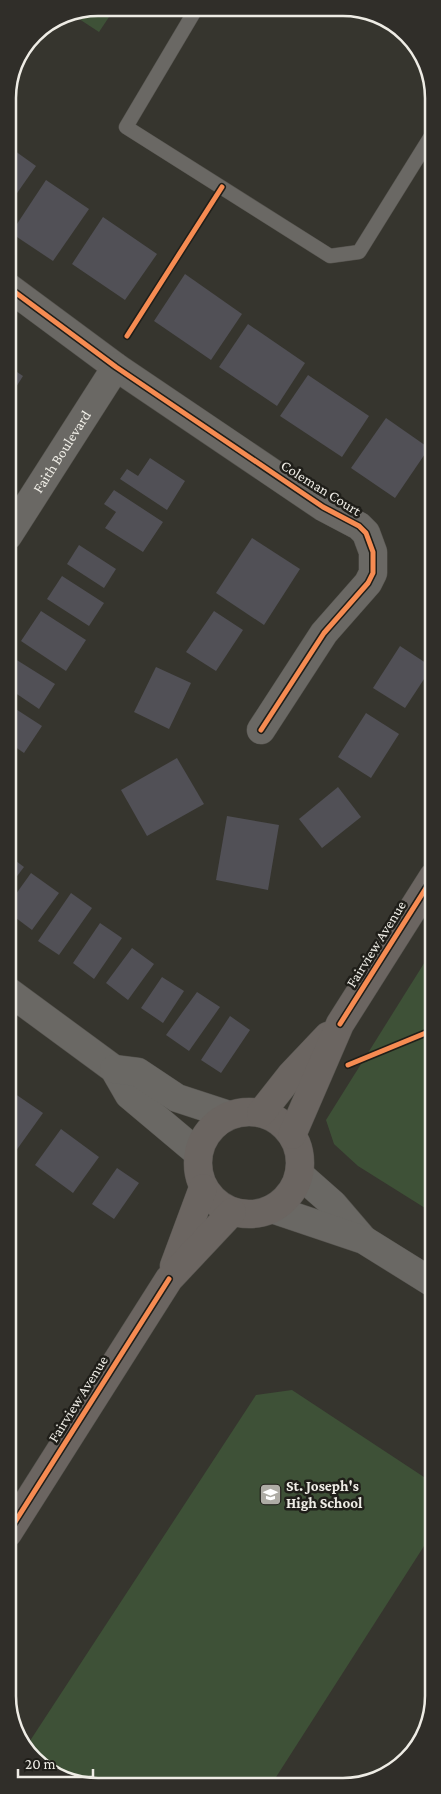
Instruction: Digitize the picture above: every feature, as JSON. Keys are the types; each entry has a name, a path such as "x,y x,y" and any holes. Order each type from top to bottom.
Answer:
{"main road":[{"name":"Fairview Avenue","path":"292,1135 340,1024 425,890"},
{"path":"261,1113 291,1075 340,1024"},
{"path":"245,1111 261,1113 273,1118 292,1135 298,1148 299,1174 294,1188 285,1200 272,1209 260,1214 232,1212 211,1198 203,1188 197,1171 198,1153 204,1137 215,1124 229,1115 245,1111"},
{"name":"Fairview Avenue","path":"169,1279 203,1188"},
{"name":"Fairview Avenue","path":"16,1520 169,1279 232,1212"}],"street":[{"name":"Coleman Court","path":"16,293 116,366 323,507 359,526 370,542 374,562 373,573 368,583 324,633 261,730"},
{"name":"Faith Boulevard","path":"16,523 116,366"},
{"path":"16,997 114,1068 129,1095 198,1153"},
{"path":"114,1068 138,1072 177,1098 229,1115"},
{"path":"299,1174 332,1204 364,1240"},
{"path":"272,1209 364,1240 425,1278"}],"lane":[{"path":"192,16 126,127 330,256 359,252 425,146"}],"green space":[{"path":"110,16 99,32 79,19"},
{"path":"425,962 425,1208 358,1166 334,1144 326,1120"},
{"path":"292,1390 425,1478 425,1544 275,1778 98,1778 67,1772 57,1767 48,1761 30,1741 256,1395"}],"building":[{"path":"16,152 36,166 16,195"},
{"path":"46,180 89,209 53,261 16,236 16,225"},
{"path":"103,217 157,254 125,300 72,264"},
{"path":"185,274 242,314 211,360 154,321"},
{"path":"248,324 305,363 277,406 219,367"},
{"path":"16,371 23,376 16,387"},
{"path":"308,375 369,416 342,457 280,416"},
{"path":"386,418 425,445 425,454 395,498 351,468"},
{"path":"150,458 185,481 167,510 120,479 127,469 138,476"},
{"path":"114,490 163,522 143,552 105,528 116,512 104,504"},
{"path":"252,538 300,569 264,625 216,593"},
{"path":"79,545 116,569 104,588 67,564"},
{"path":"62,576 104,603 89,626 47,599"},
{"path":"41,611 86,640 66,671 21,641"},
{"path":"214,611 243,630 216,671 186,652"},
{"path":"400,646 425,662 425,678 405,708 373,688"},
{"path":"16,660 55,684 39,709 16,693"},
{"path":"156,667 191,683 169,729 134,712"},
{"path":"16,709 42,726 24,753 16,748"},
{"path":"366,713 399,734 371,778 338,757"},
{"path":"177,758 204,804 147,836 121,790"},
{"path":"338,787 361,817 322,848 299,819"},
{"path":"227,816 279,825 268,890 216,880"},
{"path":"16,861 24,867 16,878"},
{"path":"31,873 59,893 32,930 16,918 16,894"},
{"path":"71,893 92,908 59,955 38,941"},
{"path":"100,923 122,938 94,979 73,963"},
{"path":"132,948 154,964 128,1000 106,983"},
{"path":"162,977 184,991 163,1023 141,1008"},
{"path":"197,992 220,1007 189,1051 166,1035"},
{"path":"230,1016 250,1030 221,1073 201,1060"},
{"path":"16,1094 43,1113 16,1151"},
{"path":"61,1129 99,1157 73,1193 35,1165"},
{"path":"117,1168 139,1183 114,1219 92,1204"}],"cycle path":[{"path":"127,336 222,187"},
{"path":"16,293 116,367 323,507 359,526 366,533 373,552 373,573 368,583 324,633 261,730"},
{"path":"340,1024 425,890"},
{"path":"348,1065 425,1033"},
{"path":"16,1520 169,1279"}],"place":[{"name":"St. Joseph's High School","path":"270,1495"}]}
